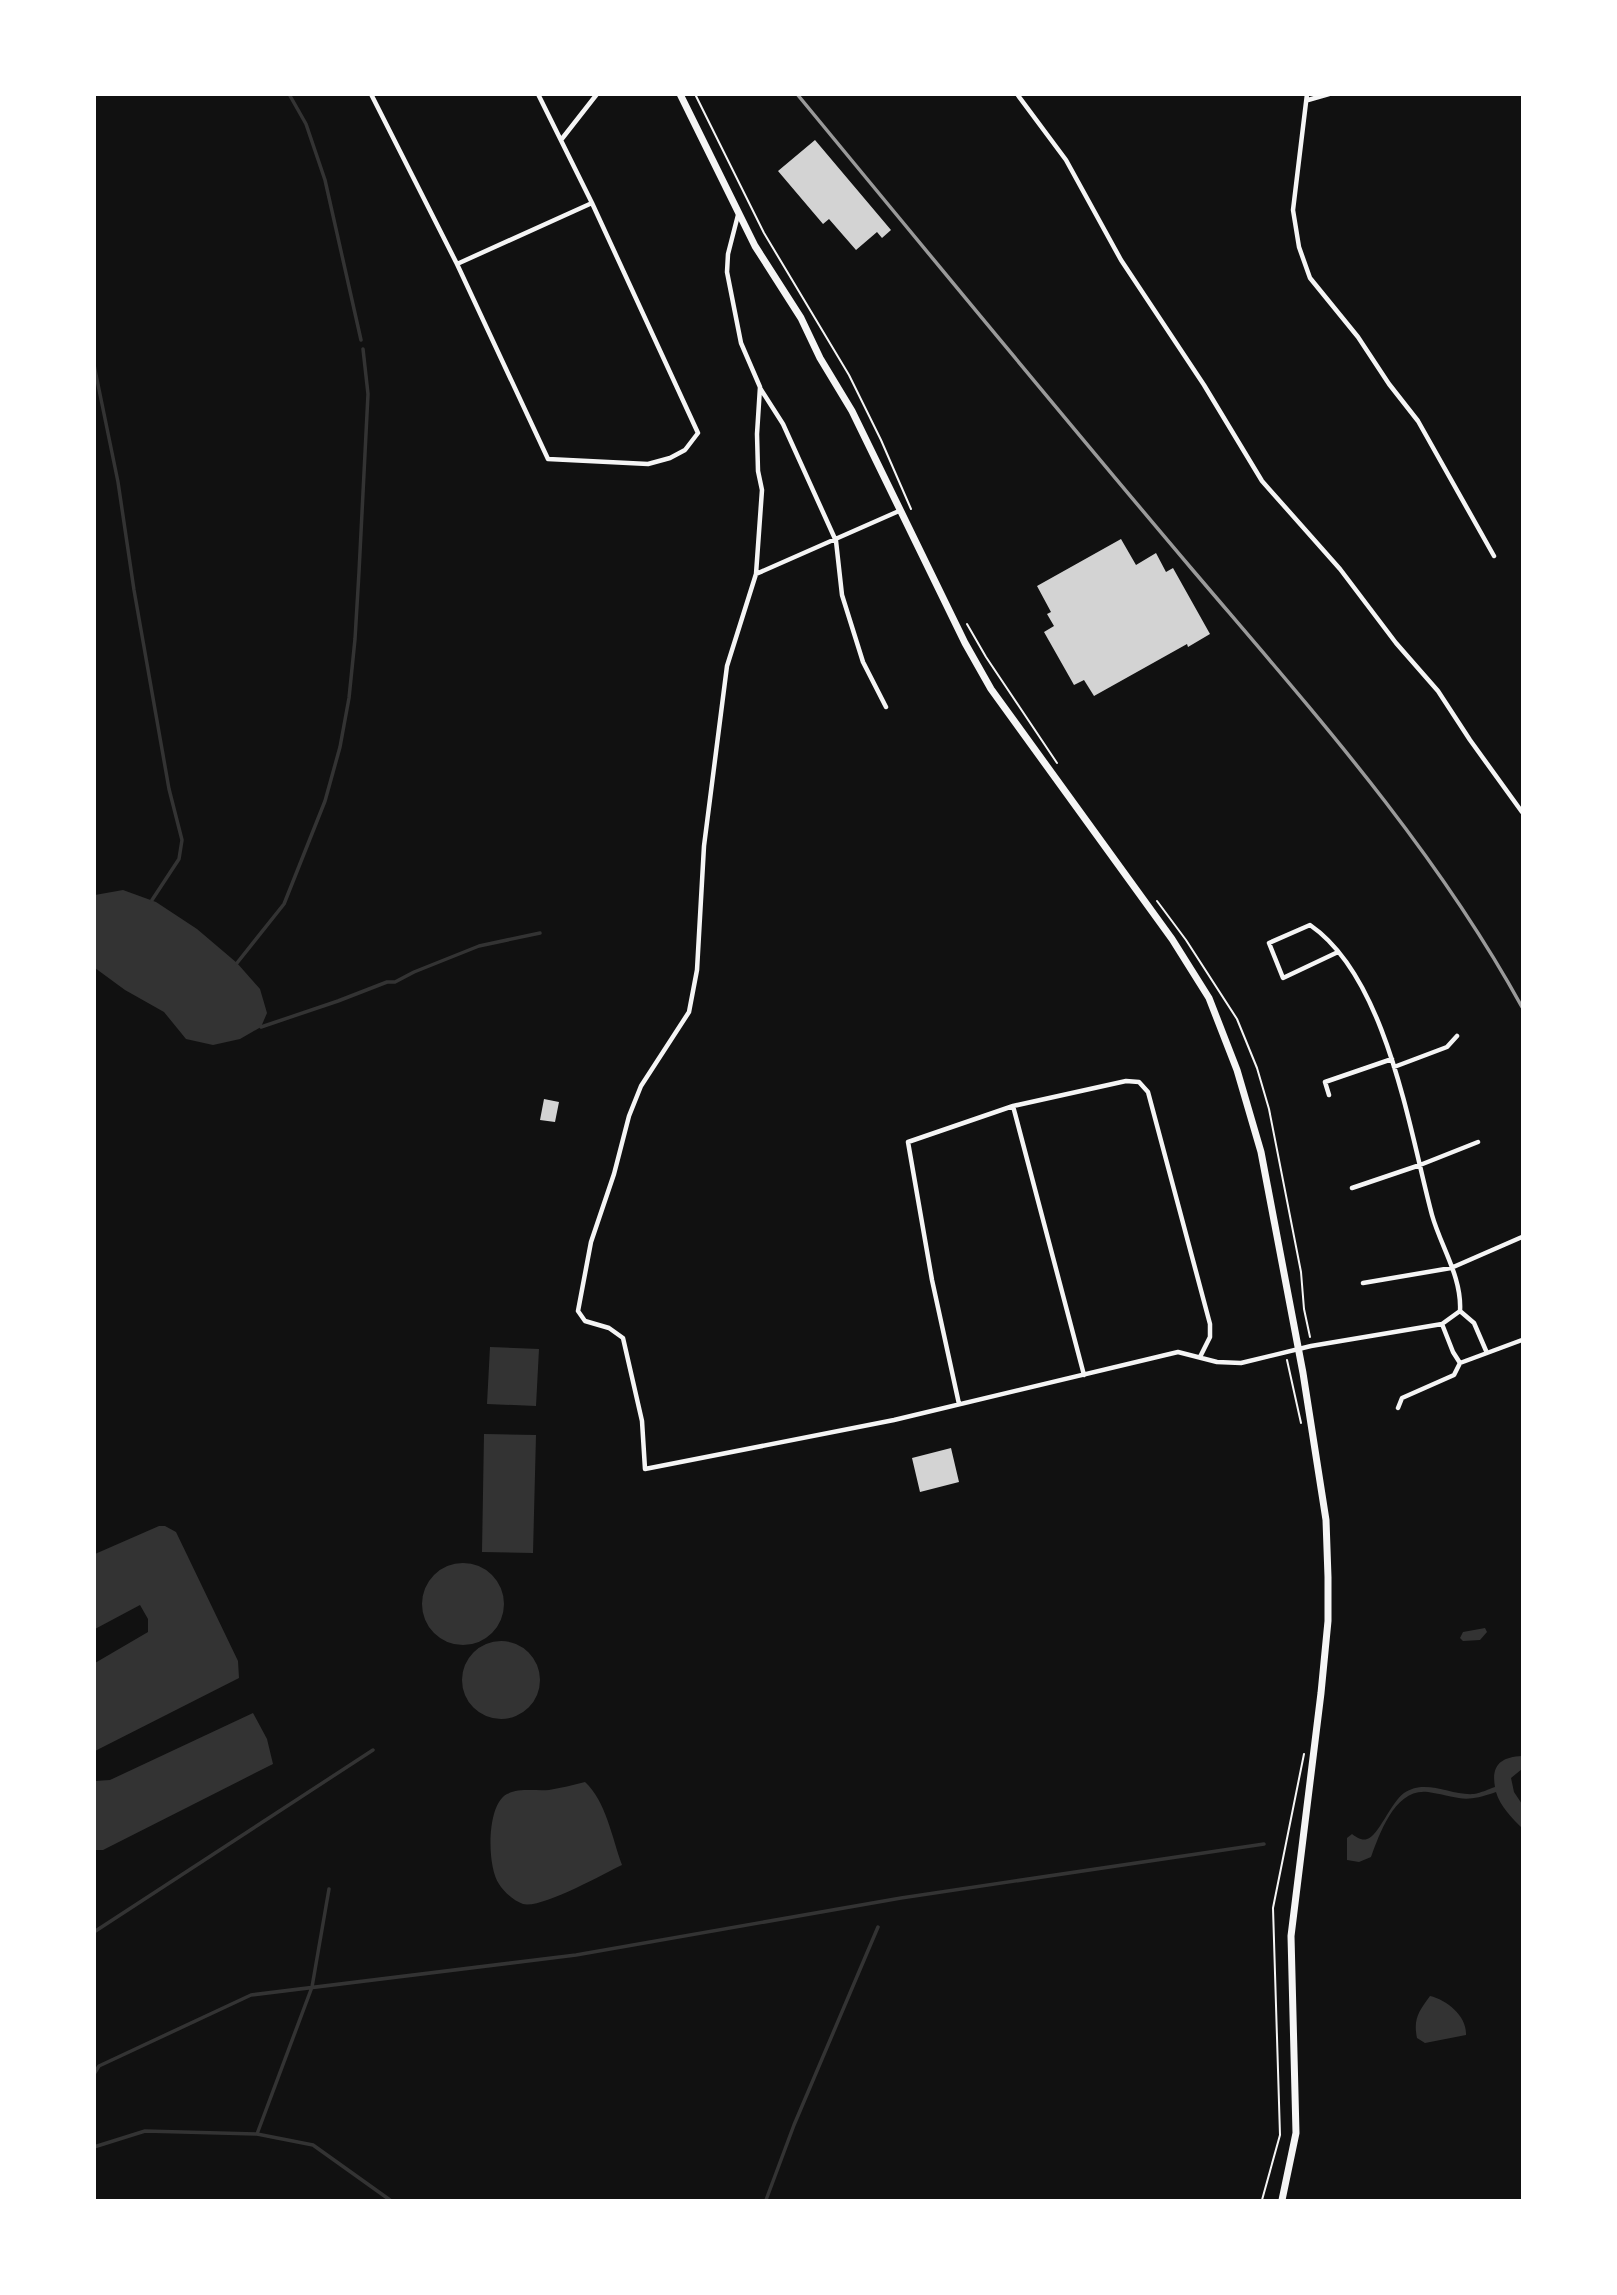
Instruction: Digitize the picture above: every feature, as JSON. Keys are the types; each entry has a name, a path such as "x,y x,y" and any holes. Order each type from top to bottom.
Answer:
{"main road":[{"path":"680,94 738,215 801,318 820,358 852,411 899,511 991,689 1172,939 1209,998 1237,1070 1261,1152 1298,1349 1326,1520 1328,1621 1291,1936 1296,2133 1282,2200"}],"street":[{"path":"371,94 457,264 548,459 648,464 670,458 685,450 698,433 592,203 538,94"},
{"path":"561,140 597,94"},
{"path":"1017,94 1066,160 1121,260 1204,386 1262,481 1340,569 1396,643 1438,691 1522,812"},
{"path":"1329,94 1308,97 1297,169 1293,210 1299,247 1310,278 1358,337 1418,421 1494,556"},
{"path":"457,264 592,203"},
{"path":"738,215 728,254 727,272 740,343 760,387 783,424 836,541 842,595 863,662 886,707"},
{"path":"760,387 757,434 758,471 762,490 756,574 727,666 704,846 697,970 689,1012 641,1086 629,1116 614,1174 591,1242 578,1311 585,1321 609,1328 623,1338 642,1421 645,1469 894,1420 1178,1352 1217,1362 1241,1363 1311,1346 1442,1324 1460,1311"},
{"path":"756,574 899,511"},
{"path":"1338,952 1283,978 1269,943 1311,925 1324,934 1338,952 1366,995 1392,1059 1433,1217 1461,1294 1460,1311"},
{"path":"1394,1068 1447,1047 1457,1036"},
{"path":"1329,1095 1325,1082 1392,1059"},
{"path":"959,1404 932,1280 908,1142 1013,1106 1126,1081 1139,1082 1148,1092 1210,1324 1209,1337 1200,1357"},
{"path":"1013,1106 1084,1375"},
{"path":"1352,1188 1478,1142"},
{"path":"1363,1283 1451,1268 1522,1237"},
{"path":"1460,1311 1474,1323 1487,1353"},
{"path":"1442,1324 1460,1363"},
{"path":"1398,1408 1402,1398 1454,1374 1460,1363 1522,1339"}],"path":[{"path":"695,94 764,233 849,375 914,516"},
{"path":"962,616 986,657 1059,765"},
{"path":"1157,902 1186,940 1237,1018 1257,1068 1269,1109 1301,1272 1311,1346"},
{"path":"1285,1352 1302,1428"},
{"path":"1262,2200 1280,2135 1273,1908 1303,1756"}],"shaded area":[{"path":"123,890 156,902 197,929 237,963 260,989 267,1013 261,1027 240,1039 213,1045 186,1039 164,1012 125,990 95,968 95,895"},
{"path":"490,1347 539,1349 536,1406 487,1404"},
{"path":"484,1434 536,1435 533,1553 482,1552"},
{"path":"159,1526 176,1532 238,1661 239,1678 95,1751 95,1663 148,1632 148,1619 140,1605 95,1629 95,1554"},
{"path":"463,1563 479,1566 492,1575 501,1588 504,1604 501,1620 492,1633 479,1642 463,1645 447,1642 434,1633 425,1620 422,1604 425,1588 434,1575 447,1566"},
{"path":"1485,1628 1487,1632 1480,1640 1463,1641 1460,1638 1463,1632"},
{"path":"501,1641 516,1644 528,1653 537,1665 540,1680 537,1695 528,1707 516,1716 501,1719 486,1716 474,1707 465,1695 462,1680 465,1665 474,1653 486,1644"},
{"path":"253,1713 267,1739 273,1764 103,1850 95,1850 95,1781 110,1780"},
{"path":"1522,1756 1522,1769 1511,1778 1514,1792 1522,1804 1522,1828 1503,1807 1496,1792 1468,1799 1428,1792 1416,1793 1406,1797 1390,1814 1371,1857 1359,1862 1347,1860 1347,1838 1352,1834 1363,1839 1371,1837 1404,1793 1430,1787 1465,1794 1479,1793 1495,1787 1496,1768 1503,1760"},
{"path":"585,1782 603,1809 622,1865 543,1901 523,1904 516,1901 499,1884 492,1864 492,1823 500,1800 516,1791 549,1790"},
{"path":"1430,1996 1443,2001 1460,2015 1466,2035 1425,2043 1417,2038 1418,2016"}],"building":[{"path":"815,140 891,230 882,238 877,232 856,250 829,219 823,224 778,171"},
{"path":"1121,539 1136,565 1156,553 1166,572 1173,568 1210,634 1094,696 1084,680 1074,685 1044,632 1054,626 1047,614 1051,612 1037,586"},
{"path":"544,1099 559,1102 555,1122 540,1120"},
{"path":"951,1448 959,1482 920,1492 912,1458"}],"waterway":[{"path":"289,94 306,124 325,180 361,340"},
{"path":"237,963 284,904 325,801 340,747 349,698 359,572 368,394 363,349"},
{"path":"94,365 118,482 169,789 182,840 179,859 152,900"},
{"path":"261,1027 387,982 395,982 479,946 540,933"},
{"path":"94,1932 373,1750"},
{"path":"94,2074 99,2066 251,1995 576,1955 901,1898 1264,1844"},
{"path":"257,2134 312,1987 329,1889"},
{"path":"766,2200 794,2125 878,1927"},
{"path":"94,2147 145,2131 257,2134 313,2145 390,2200"}],"railway":[{"path":"797,94 1368,779 1449,890 1522,1007"}]}
